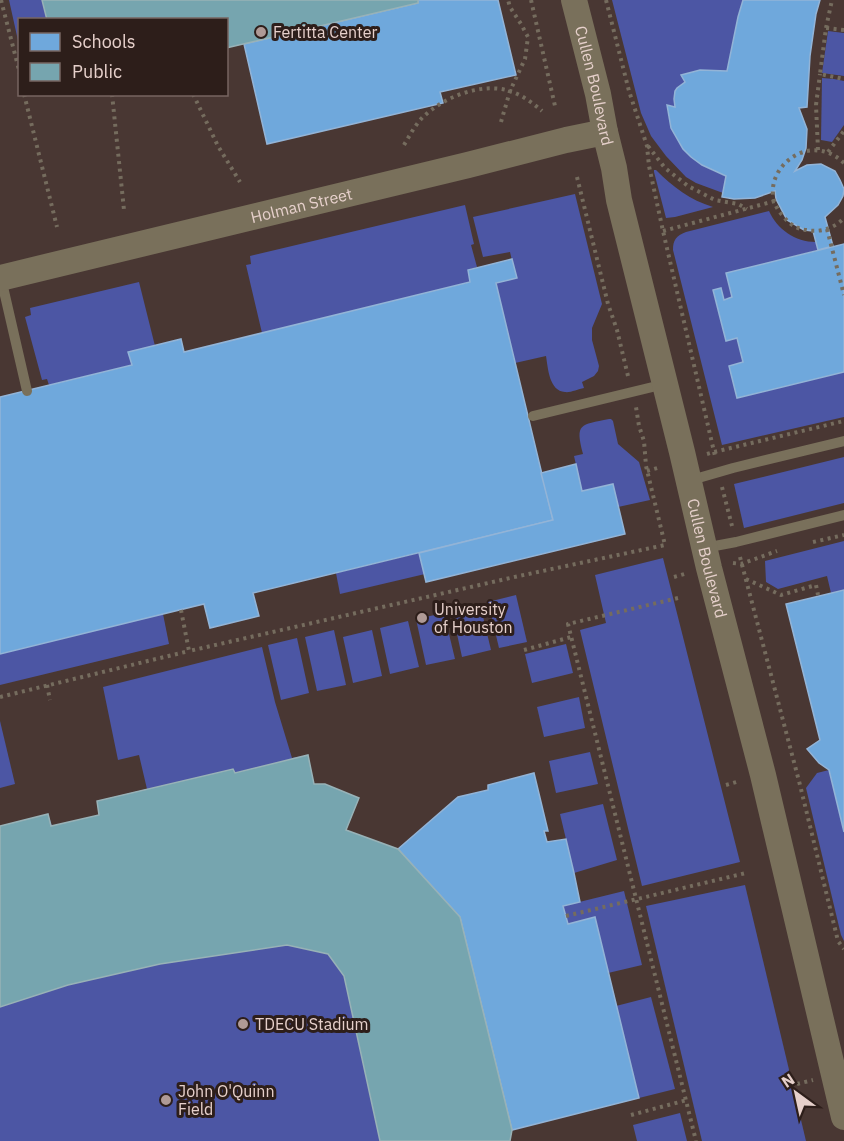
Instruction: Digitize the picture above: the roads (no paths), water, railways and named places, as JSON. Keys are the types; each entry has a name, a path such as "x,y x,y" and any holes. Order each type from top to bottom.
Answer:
{"street":[{"name":"Cullen Boulevard","path":"574,0 598,94 619,200 704,548 764,775 844,1118"},
{"name":"Holman Street","path":"0,278 605,132"}],"lane":[{"path":"0,278 27,391"},
{"path":"533,416 665,384"},
{"path":"688,481 844,441"},
{"path":"704,548 844,515"}],"place":[{"name":"Fertitta Center","path":"261,32"},
{"name":"University of Houston","path":"422,618"},
{"name":"TDECU Stadium","path":"243,1024"},
{"name":"John O'Quinn Field","path":"166,1100"}]}
